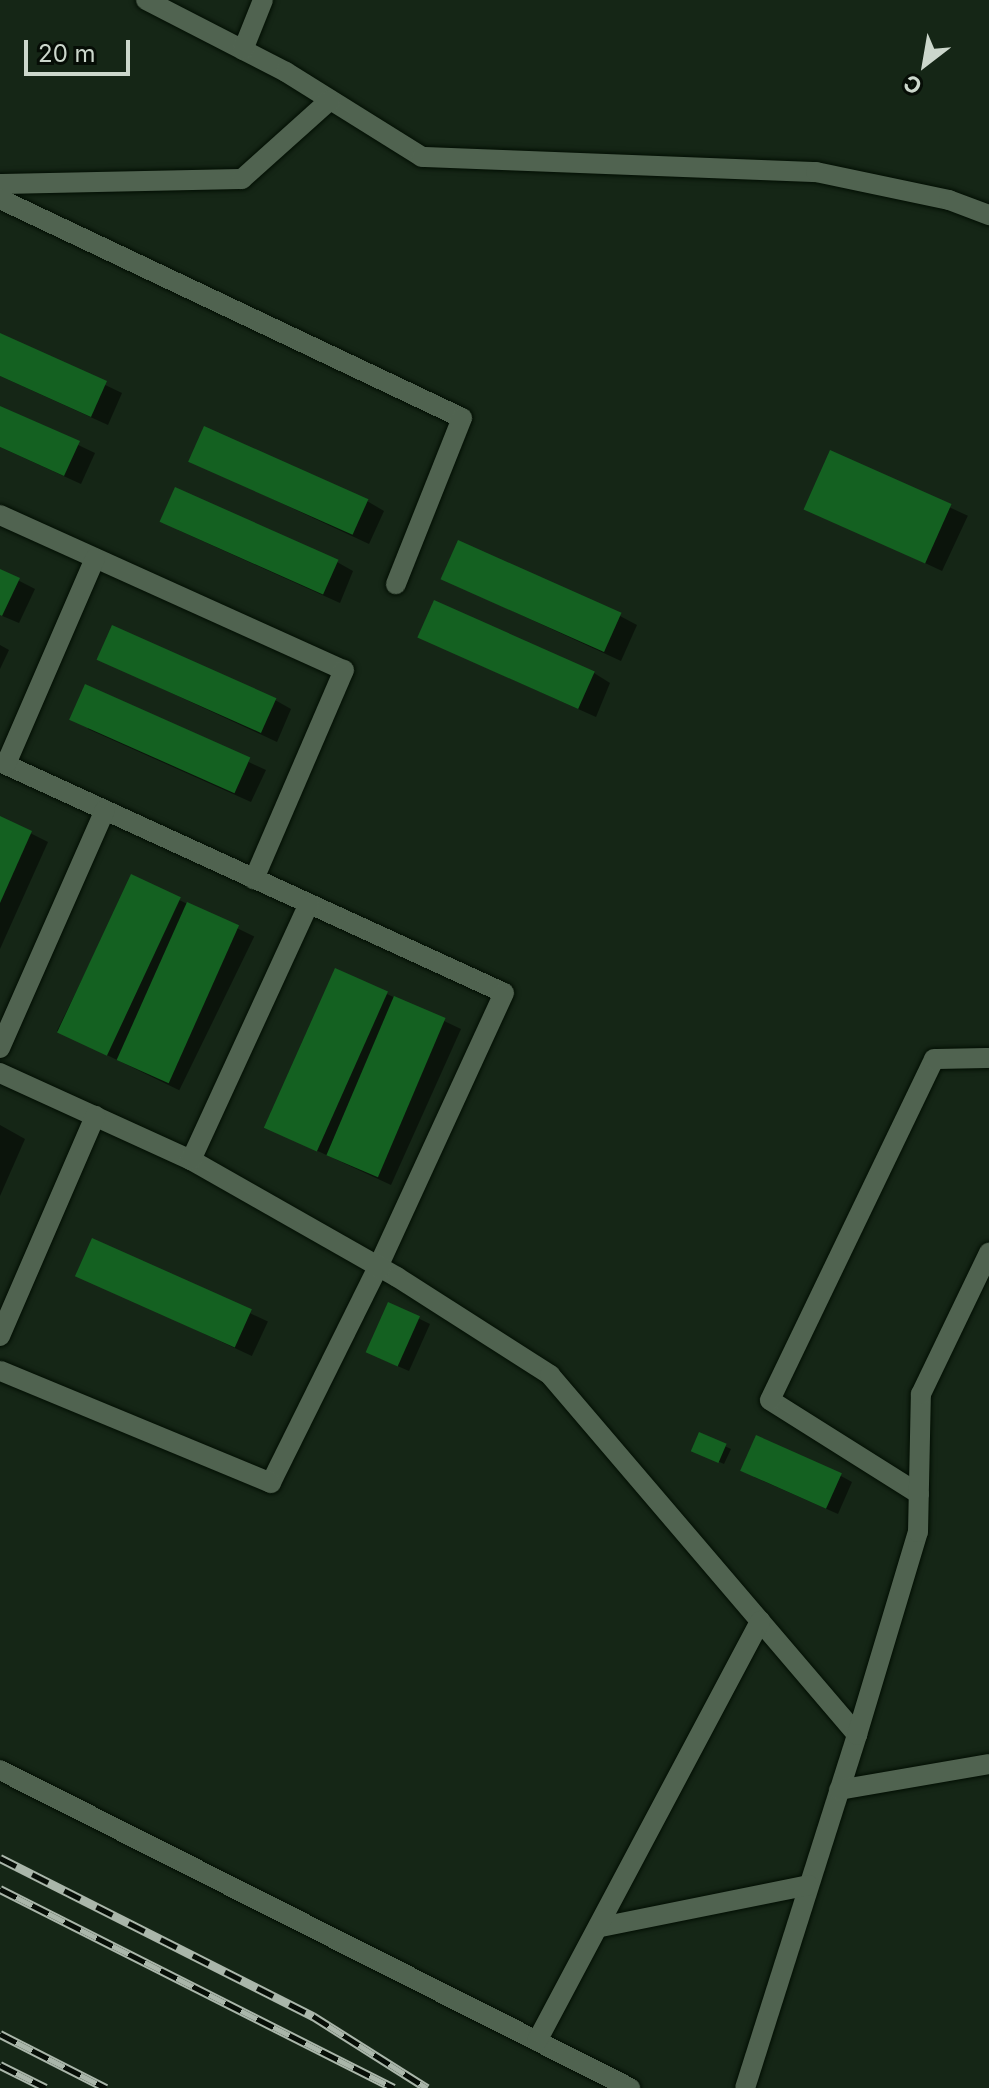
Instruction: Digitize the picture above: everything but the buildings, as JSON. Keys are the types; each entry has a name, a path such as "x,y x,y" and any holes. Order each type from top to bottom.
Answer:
{"street":[{"path":"146,0 243,50 422,157 816,172 949,200 989,215"},
{"path":"243,50 263,0"},
{"path":"0,184 242,179 330,100"},
{"path":"0,199 462,418 396,584"},
{"path":"0,515 344,670 254,879"},
{"path":"0,1371 271,1483 378,1267 504,993 3,763 95,558"},
{"path":"0,1048 105,810"},
{"path":"191,1160 309,904"},
{"path":"919,1494 770,1400 934,1059 989,1058"},
{"path":"0,1073 191,1160 397,1277 550,1375 857,1735"},
{"path":"0,1336 95,1116"},
{"path":"745,2088 918,1532 921,1394 989,1253"},
{"path":"537,2041 601,1927 760,1621"},
{"path":"839,1790 989,1764"},
{"path":"0,1770 630,2088"},
{"path":"601,1927 809,1885"}],"railway":[{"path":"0,1858 313,2016 427,2088"},
{"path":"0,1889 394,2088"},
{"path":"0,2034 106,2088"},
{"path":"0,2065 46,2088"}]}
